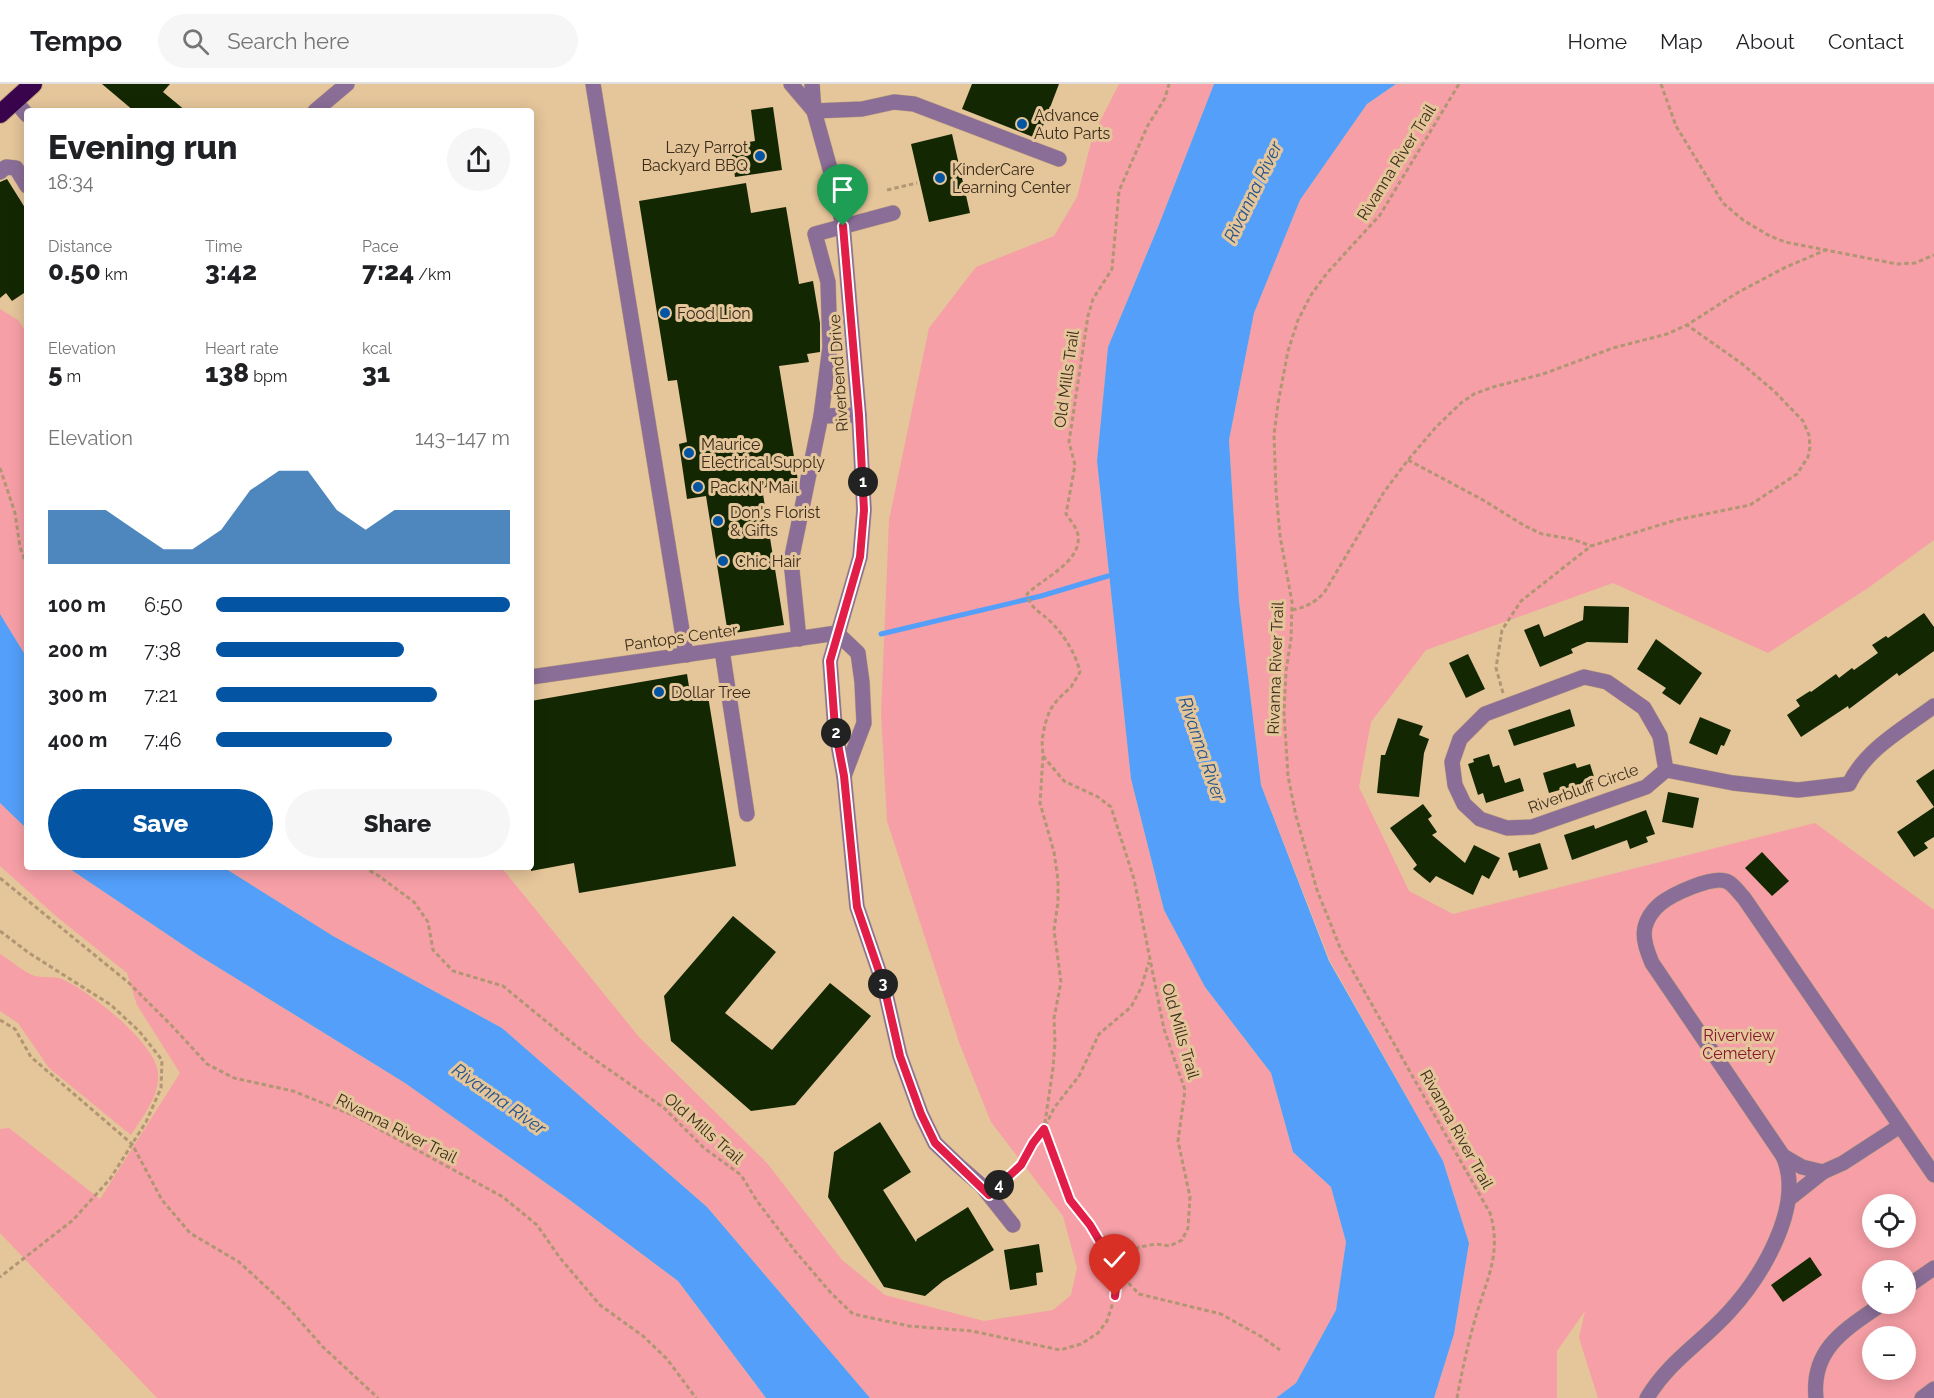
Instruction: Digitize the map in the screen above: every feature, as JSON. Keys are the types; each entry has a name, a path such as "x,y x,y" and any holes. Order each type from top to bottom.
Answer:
{"highway":[{"path":"0,114 21,108 33,84"}],"street":[{"path":"318,108 346,84"},
{"path":"593,84 686,655"},
{"name":"Riverbend Drive","path":"791,84 814,111"},
{"name":"Riverbend Drive","path":"812,84 814,111 843,226 859,415 864,510 860,557 830,661 835,728 844,776 857,907 884,986 903,1064 921,1114 935,1143 989,1195 1013,1225"},
{"path":"814,111 862,109 894,102 914,104 1059,159"},
{"path":"0,172 6,167 16,168 24,181"},
{"path":"799,639 791,561 821,416 830,346 828,282 815,234 892,213"},
{"path":"821,416 859,415"},
{"path":"837,633 858,653 862,682 864,723 844,776"},
{"name":"Pantops Center","path":"534,677 837,633"},
{"path":"722,650 747,814"},
{"name":"Riverbluff Circle","path":"1584,677 1607,682 1644,708 1660,735 1666,770 1646,788 1532,827 1507,828 1480,819 1464,804 1455,785 1452,762 1460,739 1485,714 1584,677"},
{"path":"1666,770 1733,783 1798,790 1849,784 1856,770 1868,756 1934,706"},
{"path":"1647,1398 1657,1381 1672,1364 1728,1313 1749,1287 1763,1265 1777,1235 1789,1199 1790,1178 1783,1156 1652,963 1647,951 1645,926 1651,914 1660,904 1676,894 1712,880 1729,882 1744,898 1934,1175"},
{"path":"1789,1199 1823,1172 1843,1163 1900,1126"},
{"path":"1783,1156 1802,1167 1823,1172"},
{"path":"1916,1280 1934,1268"},
{"path":"1817,1396 1817,1374 1821,1359 1833,1341 1868,1314"},
{"path":"1922,1398 1934,1389"}],"path":[{"name":"Old Mills Trail","path":"368,870 414,902 428,922 433,950 453,970 504,986 581,1050 664,1108 704,1148 741,1175 757,1201 795,1251 831,1293 853,1314 909,1326 972,1331 1060,1350 1081,1344 1098,1333 1107,1321 1115,1296 1118,1272 1124,1257 1138,1247 1156,1244 1170,1246 1182,1240 1188,1227 1190,1197 1178,1141 1185,1090 1164,1029 1134,879 1111,807 1098,797 1064,782 1043,756 1042,740 1050,710 1071,687 1080,672 1077,658 1052,623 1030,604 1027,594 1039,582 1055,574 1071,558 1078,543 1078,532 1066,514 1075,465 1069,442 1088,316 1092,299 1112,269 1119,191 1147,128 1165,98 1169,84"},
{"name":"Rivanna River Trail","path":"1457,1398 1475,1318 1496,1246 1495,1229 1490,1213 1356,978 1333,931 1317,890 1296,816 1284,744 1284,702 1292,610 1275,491 1274,435 1288,351 1311,295 1327,273 1380,215 1459,84"},
{"path":"1661,84 1676,126 1723,204 1743,220 1785,242 1897,264 1915,263 1934,255"},
{"path":"887,190 917,183"},
{"path":"1292,610 1317,601 1324,593 1364,523 1408,460 1436,427 1474,394 1543,374 1613,348 1667,334 1687,326 1737,293 1784,268 1828,249"},
{"path":"1506,706 1496,668 1502,630 1521,601 1591,546 1676,520 1750,505 1797,474 1808,457 1809,435 1803,421 1774,391 1749,370 1687,326"},
{"path":"1408,460 1542,534 1572,538 1591,546"},
{"path":"0,468 15,513 24,558"},
{"path":"1043,756 1040,802 1054,852 1058,880 1054,930 1061,982 1054,1018 1053,1068 1044,1129 1070,1200 1090,1225 1118,1272 1139,1294 1221,1314 1280,1350"},
{"name":"Rivanna River Trail","path":"0,878 129,983 207,1064 234,1078 293,1091 355,1116 502,1197 537,1225 560,1258 600,1305 643,1336 668,1359 696,1398"},
{"path":"0,931 28,953 111,1005 139,1031 162,1060 161,1088 146,1122 110,1179 73,1220 0,1277"},
{"path":"989,1195 1021,1165 1044,1129 1054,1108 1079,1076 1099,1034 1131,1007 1141,988 1149,961"},
{"path":"0,1020 15,1029 31,1057 132,1144 162,1200 190,1233 239,1262 286,1305 323,1347 378,1398"}],"green space":[{"path":"1119,84 1214,84 1108,347 1097,461 1131,779 1164,910 1205,987 1271,1073 1293,1152 1331,1187 1346,1242 1336,1310 1296,1383 1276,1398 870,1398 707,1207 502,1028 333,936 228,870 503,870 639,1037 767,1163 842,1260 885,1295 984,1321 1053,1310 1071,1295 1077,1268 1063,1216 991,1122 960,1045 887,821 881,713 889,520 929,328 976,267 1054,236 1077,197 1093,135"},
{"name":"Riverview Cemetery","path":"1396,84 1934,84 1934,540 1868,588 1768,653 1613,583 1426,650 1371,722 1359,787 1409,891 1453,914 1815,823 1934,910 1934,1398 1598,1398 1579,1338 1585,1311 1557,1351 1557,1398 1434,1398 1454,1334 1469,1243 1443,1161 1330,961 1261,785 1239,601 1229,440 1254,313 1300,200 1367,104"},
{"path":"0,309 18,320 24,329 24,653 0,614"},
{"path":"0,803 24,826 24,870 71,870 198,955 405,1083 567,1198 678,1281 766,1398 157,1398 0,1233 0,1129 9,1128 100,1199 180,1073 137,1005 127,973 57,917 0,866"},
{"path":"0,954 38,977 59,978 74,985 104,1006 146,1047 154,1061 158,1082 149,1106 131,1135 49,1068 18,1023 0,1011"}],"water":[{"name":"Rivanna River","path":"1214,84 1396,84 1367,104 1300,200 1254,313 1229,440 1239,601 1261,785 1329,961 1443,1161 1469,1243 1454,1334 1434,1398 1276,1398 1296,1383 1336,1310 1346,1242 1331,1187 1293,1152 1271,1073 1205,987 1164,910 1131,779 1097,461 1108,347"},
{"path":"0,614 24,653 24,826 0,803"},
{"name":"Rivanna River","path":"71,870 228,870 333,936 502,1028 707,1207 870,1398 766,1398 678,1281 567,1198 405,1083 198,955"}],"building":[{"path":"102,84 170,84 163,92 182,108 130,108"},
{"name":"Advance Auto Parts","path":"972,84 1059,84 1038,139 962,109"},
{"path":"773,107 782,170 735,177 730,145 755,141 751,110"},
{"name":"KinderCare Learning Center","path":"952,134 970,213 929,222 911,144"},
{"path":"7,179 24,206 24,293 12,301 6,293 0,298 0,182"},
{"path":"746,183 751,213 786,207 799,284 813,281 820,323 820,352 807,354 809,362 779,366 798,481 762,488 784,625 728,634 706,496 687,499 679,444 687,442 677,380 668,381 639,201"},
{"path":"1584,606 1629,607 1628,643 1587,642 1571,649 1573,653 1540,667 1524,630 1539,624 1544,637 1583,620"},
{"path":"1924,613 1934,627 1934,651 1899,676 1897,673 1849,709 1848,706 1801,737 1787,715 1800,706 1796,700 1836,674 1839,678 1852,668 1854,670 1878,653 1872,645 1886,636 1888,638"},
{"path":"1656,639 1702,673 1680,705 1662,693 1666,688 1637,669"},
{"path":"1468,654 1485,689 1466,698 1449,663"},
{"path":"687,674 690,693 707,690 736,866 579,893 574,863 531,871 534,870 534,700"},
{"path":"1570,709 1575,726 1514,746 1508,730"},
{"path":"1700,717 1731,730 1717,755 1689,743"},
{"path":"1398,718 1423,726 1419,735 1429,739 1424,753 1419,797 1377,793 1381,755 1385,755"},
{"path":"1489,754 1493,767 1499,765 1505,783 1520,778 1524,791 1486,803 1483,793 1478,795 1468,764 1474,762 1473,759"},
{"path":"1575,763 1577,768 1590,764 1595,780 1549,793 1543,773"},
{"path":"1934,769 1934,807 1916,781"},
{"path":"1668,792 1699,798 1693,828 1662,822"},
{"path":"1423,804 1432,816 1428,819 1437,832 1432,835 1465,863 1474,845 1500,858 1489,879 1482,875 1473,895 1436,876 1430,883 1413,869 1417,865 1390,828"},
{"path":"1934,807 1934,837 1924,843 1928,848 1914,857 1897,832"},
{"path":"1646,810 1655,834 1646,837 1648,842 1630,849 1627,840 1572,860 1564,835 1594,825 1595,829"},
{"path":"1540,843 1548,869 1519,878 1517,870 1513,871 1508,853"},
{"path":"1762,852 1789,881 1772,896 1745,868"},
{"path":"733,916 776,952 725,1013 772,1050 830,983 871,1016 795,1105 751,1111 671,1041 664,996"},
{"path":"880,1122 911,1172 883,1190 916,1242 917,1239 968,1207 994,1250 943,1281 925,1296 884,1287 828,1197 834,1152"},
{"path":"1039,1244 1043,1272 1036,1273 1037,1285 1010,1290 1004,1250"},
{"path":"1810,1257 1822,1275 1783,1302 1771,1285"}],"waterway":[{"path":"881,634 1041,596 1108,576"}],"place":[{"name":"Advance Auto Parts","path":"1022,124"},
{"name":"Lazy Parrot Backyard BBQ","path":"760,156"},
{"name":"KinderCare Learning Center","path":"940,178"},
{"name":"Food Lion","path":"665,313"},
{"name":"Maurice Electrical Supply","path":"689,453"},
{"name":"Pack N’ Mail","path":"698,487"},
{"name":"Don's Florist & Gifts","path":"718,521"},
{"name":"Chic Hair","path":"723,561"},
{"name":"Dollar Tree","path":"659,692"}],"route":[{"path":"843,226 849,278 864,510 860,557 830,661 835,728 844,776 857,907 884,986 900,1056 921,1114 935,1143 989,1195 1021,1165 1044,1129 1070,1200 1090,1225 1118,1272 1115,1296"}]}
